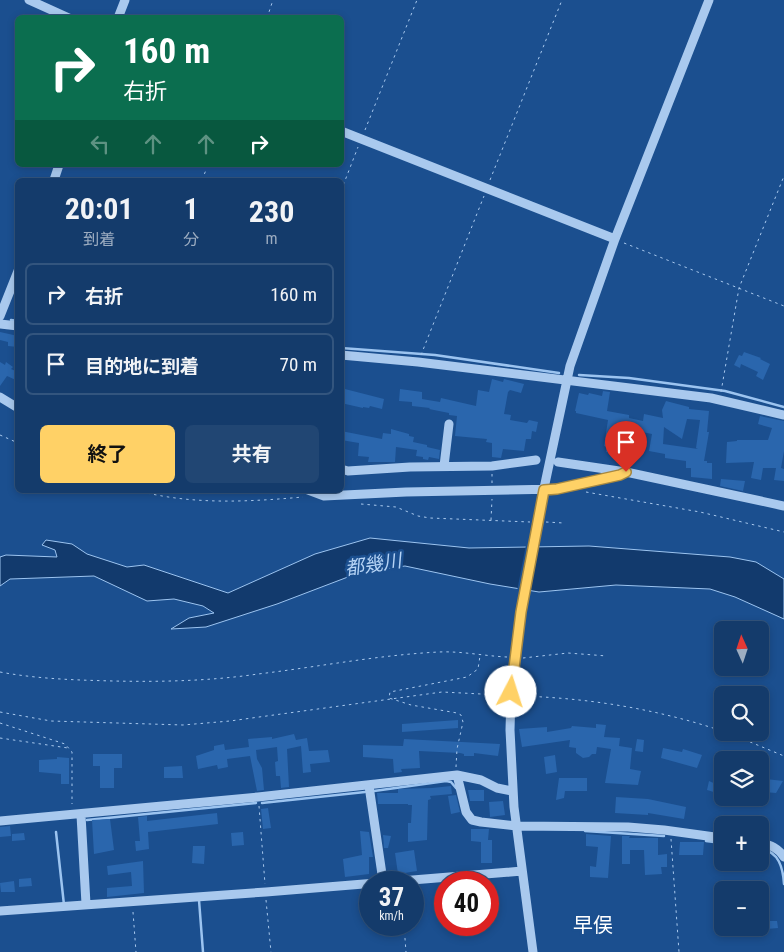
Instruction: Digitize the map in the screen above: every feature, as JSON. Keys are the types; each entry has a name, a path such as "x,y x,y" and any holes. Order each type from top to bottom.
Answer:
{"street":[{"path":"29,0 62,15"},
{"path":"119,15 125,0"},
{"path":"534,952 512,791 510,730 511,694 521,612 543,491 566,380 615,239 709,0"},
{"path":"344,132 615,239"},
{"path":"0,316 15,278"},
{"path":"0,324 15,326"},
{"path":"344,355 418,362 720,400 784,415"},
{"path":"0,397 15,406"},
{"path":"444,466 449,424"},
{"path":"344,470 492,466 536,460"},
{"path":"558,462 626,472 784,506"},
{"path":"307,493 324,496 406,492 543,491 620,475 626,472"},
{"path":"0,821 369,786 456,775 481,780 498,788 512,791"},
{"path":"456,775 469,817 481,822 516,826 602,826 670,831 714,837"},
{"path":"369,786 382,871"},
{"path":"77,815 86,904"},
{"path":"774,847 784,844"},
{"path":"769,846 780,850 784,857"},
{"path":"424,878 522,871"},
{"path":"0,911 266,892 359,883"}],"path":[{"path":"267,15 273,0"},
{"path":"344,184 417,0"},
{"path":"720,400 739,288 784,176"},
{"path":"615,239 784,306"},
{"path":"0,435 15,442"},
{"path":"492,471 492,488"},
{"path":"587,492 700,512 784,532"},
{"path":"153,493 195,500 231,502 307,493"},
{"path":"491,520 492,493"},
{"path":"360,504 396,507 418,516 536,522"},
{"path":"546,522 564,523"},
{"path":"0,672 19,676 65,680 186,681 256,675 370,659 437,652 461,652 511,657"},
{"path":"520,658 568,653 607,656"},
{"path":"389,698 390,692 467,677 478,668 480,655"},
{"path":"0,712 51,721 183,725 230,721 442,692 511,694 606,702 700,723 714,728"},
{"path":"389,698 410,705 461,715 462,722 456,749 456,775"},
{"path":"0,723 65,744 70,748 72,752 77,815"},
{"path":"0,738 70,748"},
{"path":"748,741 784,756"},
{"path":"258,797 271,952"},
{"path":"670,831 679,952"},
{"path":"132,901 136,952"},
{"path":"405,936 406,952"}],"water":[{"name":"都幾川","path":"370,538 469,548 589,546 730,557 756,562 784,579 784,619 735,597 710,589 616,585 539,592 405,566 361,572 277,604 206,627 171,629 189,618 214,613 203,606 174,599 147,601 94,576 10,579 0,586 0,557 6,555 57,557 55,550 42,545 46,540 72,544 87,554 127,567 144,565 228,593 315,554"}],"pier":[{"path":"526,545 539,545 530,593 517,591"}],"building":[{"path":"0,332 15,335 15,347 8,346 8,342 0,340"},
{"path":"744,352 761,358 770,364 763,380 756,376 758,372 741,364 740,368 734,365 739,355 742,356"},
{"path":"0,362 5,365 6,362 13,367 11,369 15,371 15,380 7,376 0,386"},
{"path":"492,379 503,382 504,379 524,384 521,393 510,390 508,392 504,414 511,415 510,420 527,423 529,420 538,422 536,432 532,431 531,439 526,439 524,451 503,449 501,458 492,457 492,443 486,442 487,439 455,436 457,416 430,408 412,406 412,402 399,401 400,389 422,392 422,399 440,402 441,398 476,406 478,390 489,392"},
{"path":"344,389 384,399 382,409 370,406 369,408 344,404"},
{"path":"603,391 610,392 607,411 629,415 629,418 643,421 644,414 663,418 662,410 666,401 689,407 689,409 709,411 707,432 709,432 704,461 712,463 712,479 691,477 691,468 686,468 686,461 665,458 665,454 649,451 652,434 637,431 637,435 627,433 622,455 606,452 607,447 604,446 608,420 576,413 575,411 579,393 602,396","holes":["687,419 700,420 696,448 698,449 663,444 664,427 682,439"]},
{"path":"760,416 784,421 784,451 781,468 784,469 784,481 774,480 776,468 763,468 761,480 751,478 754,462 726,463 727,442 737,440 768,440 772,428 758,424"},
{"path":"391,429 409,434 409,436 414,437 413,442 440,450 439,459 429,457 428,460 423,459 423,457 416,456 417,450 396,447 395,462 368,462 369,457 358,456 359,443 344,440 344,432 382,439 383,433 391,434"},
{"path":"721,479 745,481 743,491 720,486"},
{"path":"458,720 458,728 402,732 402,724"},
{"path":"596,724 606,725 604,737 620,738 619,746 632,748 630,769 641,771 638,785 605,783 611,749 597,747 596,754 583,758 576,753 576,748 569,747 570,740 522,747 519,729 547,727 547,732 571,728 572,726 596,728"},
{"path":"294,734 296,740 307,738 309,751 328,750 330,762 310,764 311,772 303,773 301,746 287,749 289,787 281,788 280,776 276,776 277,747 256,750 257,759 262,768 264,790 257,791 250,756 227,759 228,767 218,769 217,765 198,769 196,756 214,750 214,746 224,744 225,750 249,747 248,739 272,737 272,739"},
{"path":"404,739 500,744 498,756 474,753 474,756 464,756 464,754 460,753 419,751 420,768 401,769 402,772 394,773 393,759 363,757 363,745 403,746"},
{"path":"637,739 644,740 643,752 635,751"},
{"path":"663,748 682,752 683,749 702,755 697,768 661,758"},
{"path":"93,754 122,754 122,768 114,768 114,788 100,788 100,766 93,766"},
{"path":"555,755 557,772 546,774 544,757"},
{"path":"57,757 69,758 69,784 61,784 61,774 39,772 39,760 57,759"},
{"path":"182,766 183,778 164,778 164,767"},
{"path":"559,778 587,778 587,791 565,791 564,798 556,800"},
{"path":"769,779 783,781 776,793 769,792"},
{"path":"709,781 714,783 714,792 707,790"},
{"path":"451,786 452,794 430,796 431,799 428,800 427,840 408,842 408,823 411,823 412,805 378,804 377,793 398,793 398,789"},
{"path":"468,790 484,790 484,801 470,801"},
{"path":"456,795 460,812 451,814 448,796"},
{"path":"616,797 648,799 686,807 684,819 648,813 648,815 615,813"},
{"path":"503,801 505,815 490,817 489,802"},
{"path":"268,808 271,828 263,829 261,809"},
{"path":"217,813 218,824 148,832 149,849 136,851 135,841 140,841 138,817 147,816 147,821"},
{"path":"110,819 114,850 94,854 92,820"},
{"path":"10,826 11,836 0,837 0,827"},
{"path":"471,829 489,829 488,840 492,840 492,863 481,863 481,842 471,841"},
{"path":"360,831 369,832 373,857 369,857 369,871 359,871 359,875 345,877 343,859 362,855"},
{"path":"243,832 244,845 232,846 231,833"},
{"path":"24,833 25,840 12,841 12,834"},
{"path":"586,834 611,836 608,878 590,877 590,866 596,867 598,847 586,846"},
{"path":"383,835 391,836 388,848 384,848"},
{"path":"622,836 630,836 629,838 658,838 658,855 667,854 667,867 661,867 662,874 645,875 644,850 630,850 630,864 622,864"},
{"path":"680,842 704,842 703,855 679,855"},
{"path":"193,846 205,846 204,864 192,863"},
{"path":"414,850 417,871 398,871 395,853"},
{"path":"143,861 144,893 107,897 107,888 132,886 131,872 108,875 107,866"},
{"path":"31,878 32,886 19,887 19,879"},
{"path":"14,881 15,892 1,892 0,883"},
{"path":"769,921 777,921 778,928 769,929"}],"waterway":[{"path":"11,320 15,321"},
{"path":"344,348 435,355 559,373"},
{"path":"579,375 629,378 725,391 784,407"},
{"path":"374,791 446,781 451,782 456,788"},
{"path":"262,803 365,792"},
{"path":"87,820 256,803"},
{"path":"585,831 664,836"},
{"path":"56,832 64,905"},
{"path":"706,841 714,842"},
{"path":"769,852 779,861 784,884"},
{"path":"199,900 203,952"}],"district":[{"name":"早俣","path":"593,925"}],"route":[{"path":"511,692 521,612 544,490 557,489 626,472"}]}
